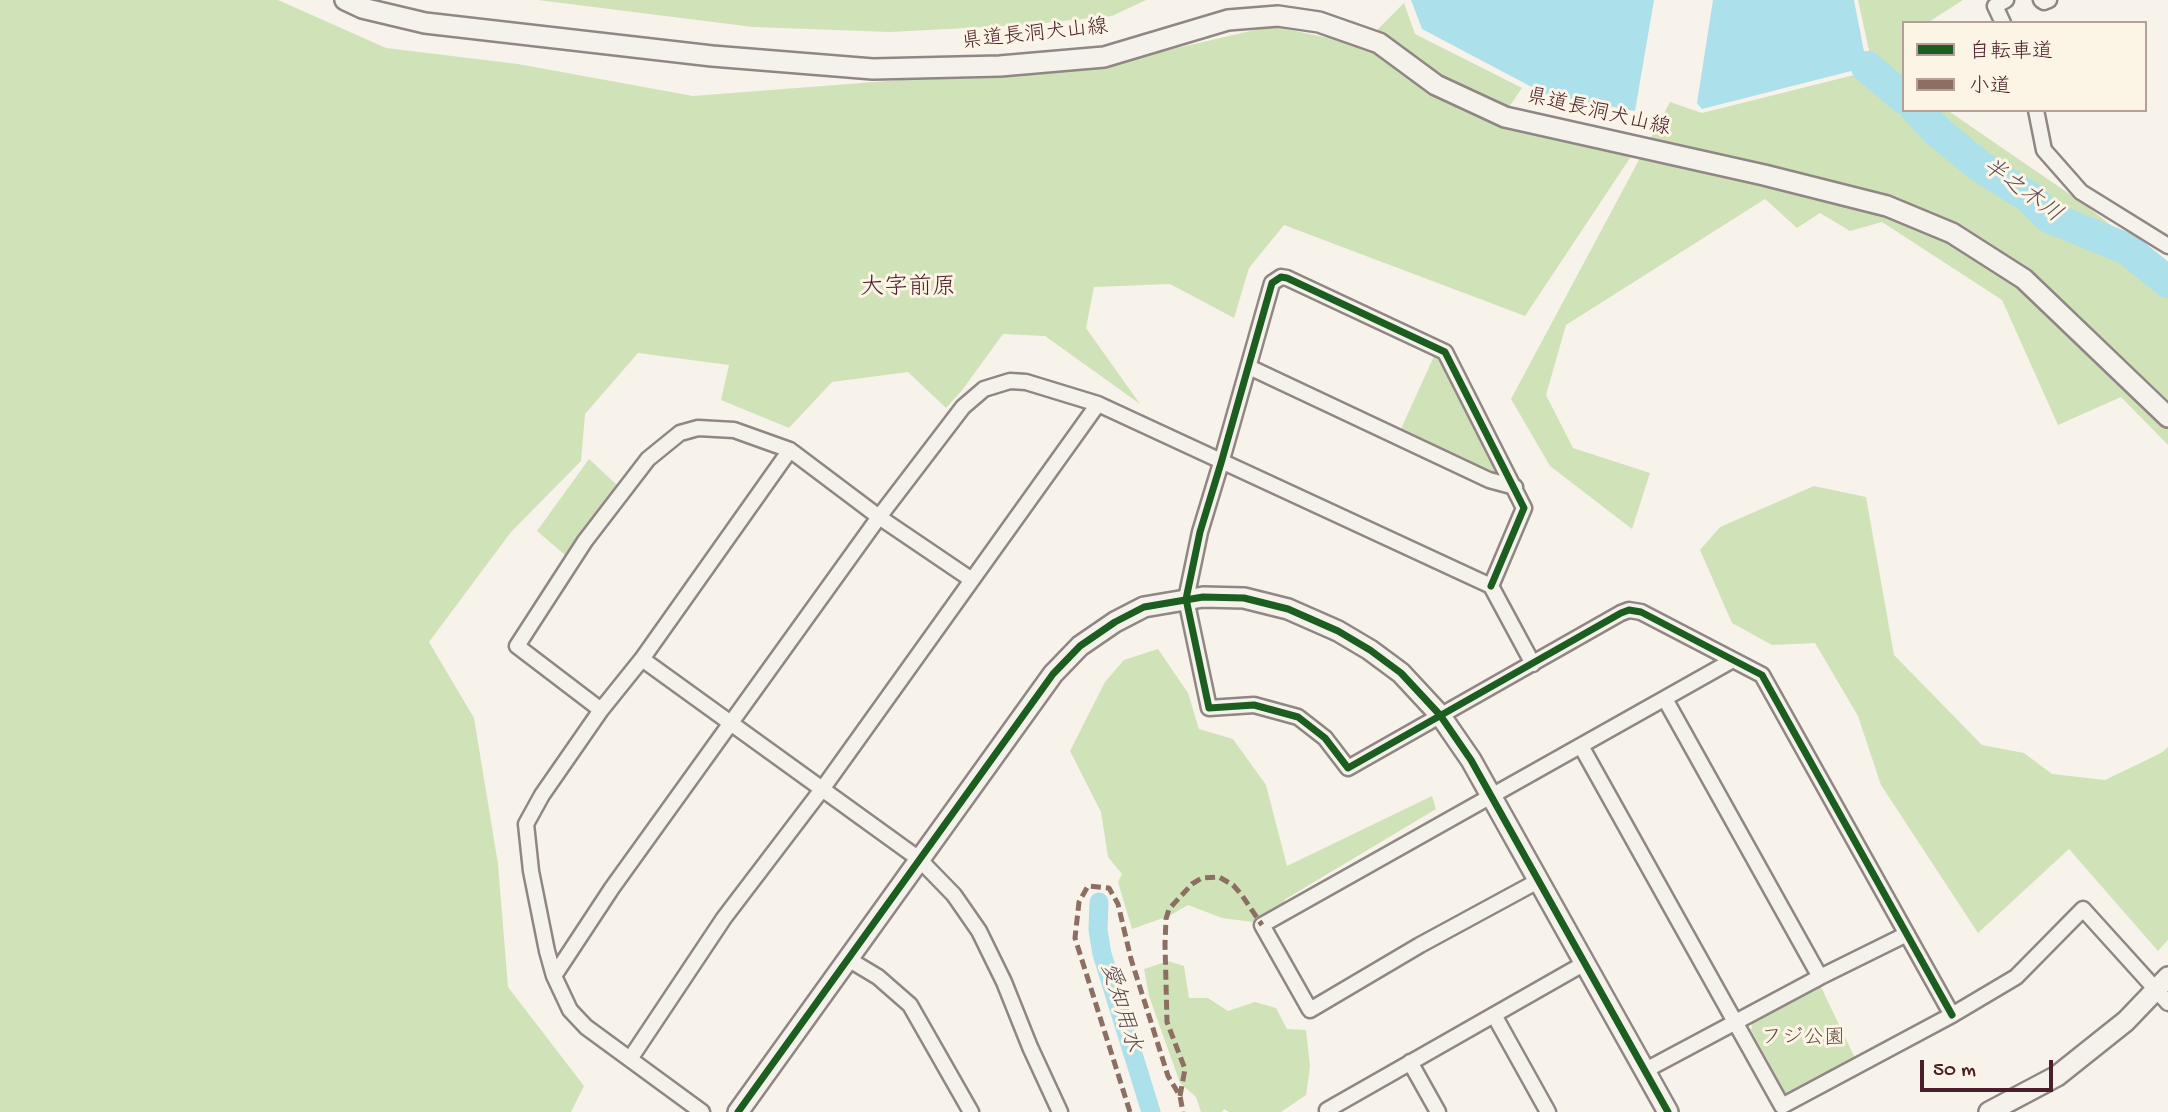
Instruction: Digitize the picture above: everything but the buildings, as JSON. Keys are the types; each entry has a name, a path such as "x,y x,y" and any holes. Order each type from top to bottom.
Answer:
{"main road":[{"name":"県道長洞犬山線","path":"345,0 362,8 425,23 712,56 873,69 1000,66 1104,57 1228,20 1278,16 1319,22 1379,43 1436,85 1505,117 1764,175 1887,206 1952,233 2024,279 2168,417"},
{"path":"738,1112 1053,674 1080,646 1115,622 1144,607 1186,598 1244,598 1288,609 1338,631 1401,673 1440,715 1471,760 1668,1112"},
{"path":"1989,1112 2057,1076 2164,989"}],"street":[{"path":"2002,21 1995,6 2006,0"},
{"path":"2041,0 2049,0"},
{"path":"2036,112 2044,150 2081,192 2168,246"},
{"path":"1491,586 1524,508 1445,352 1287,278 1281,277 1272,283 1199,532 1186,598 1209,708 1254,705 1298,718 1325,738 1348,768 1629,610 1641,612 1762,674 1952,1015"},
{"path":"1249,367 1489,480 1514,487"},
{"path":"554,976 612,888 879,517 963,407 984,389 1010,381 1026,382 1098,404 1491,586 1533,664"},
{"path":"630,1059 724,918 823,788 1098,404"},
{"path":"601,710 517,646 585,541 648,459 680,433 698,428 734,430 790,450 879,517 972,580"},
{"path":"702,1112 586,1027 570,1010 554,976 531,871 526,824 542,795 601,710 642,659 790,450"},
{"path":"642,659 919,859 954,895 979,931 1004,982 1060,1112"},
{"path":"1538,881 1420,945 1310,1010 1262,925 1733,660"},
{"path":"1665,699 1820,977"},
{"path":"1581,746 1782,1105 1952,1015 2017,977 2083,909 2164,989"},
{"path":"1644,1071 1907,934"},
{"path":"848,959 878,977 910,1005 968,1111"},
{"path":"1328,1112 1326,1110 1585,963"},
{"path":"1494,1014 1549,1112"},
{"path":"1410,1062 1438,1112"}],"green space":[{"path":"0,0 278,0 386,48 518,64 693,96 1108,64 1272,26 1362,45 1404,3 1415,34 1522,88 1497,125 1632,155 1525,316 1284,225 1249,268 1234,318 1170,284 1094,287 1086,328 1140,404 1045,336 1003,334 946,408 908,372 832,382 789,428 721,400 729,365 638,353 585,414 581,461 511,532 429,642 474,718 498,864 508,987 584,1086 571,1112 0,1112"},
{"path":"538,0 1146,0 1112,16 1024,25 890,32 753,27"},
{"path":"1858,0 1963,0 1930,21 1902,21 1902,112 1950,112 2084,204 2168,270 2168,445 2121,397 2058,425 2002,300 1882,222 1850,231 1820,213 1797,228 1765,199 1566,325 1546,395 1573,448 1650,473 1632,529 1550,466 1511,399 1670,102 1702,113 1866,72 1872,64"},
{"path":"1435,354 1504,476 1400,431"},
{"path":"589,459 617,485 565,555 537,531"},
{"path":"1814,486 1866,497 1894,655 1982,745 2024,753 2052,774 2105,780 2168,747 2168,940 2158,951 2069,849 1978,933 1881,785 1858,716 1815,643 1772,645 1732,623 1700,550 1720,527"},
{"path":"1158,649 1188,693 1199,729 1233,739 1266,785 1287,866 1432,796 1436,809 1284,900 1288,907 1253,922 1222,918 1188,905 1169,916 1132,929 1118,882 1122,874 1108,857 1101,812 1070,751 1105,682 1124,660"},
{"path":"1168,961 1184,966 1189,998 1208,998 1228,1011 1255,1002 1276,1008 1287,1029 1306,1030 1310,1067 1306,1095 1281,1112 1229,1112 1224,1109 1222,1112 1201,1112 1196,1097 1180,1083 1149,996 1144,969"},
{"name":"フジ公園","path":"1821,987 1855,1058 1786,1094 1751,1030 1753,1022"}],"water":[{"path":"1411,0 1654,0 1635,111 1545,94 1422,29"},
{"path":"1713,0 1854,0 1867,67 1702,109 1697,103"}],"waterway":[{"name":"半之木川","path":"1867,67 1902,96"},
{"name":"半之木川","path":"1919,112 1938,132 1981,167 2029,197 2049,217 2127,249 2168,282"},
{"name":"愛知用水","path":"1099,902 1098,930 1102,954 1151,1112"}],"marked path":[{"path":"1180,1096 1185,1069 1167,1022 1165,944 1169,909 1192,884 1202,878 1219,877 1233,885 1262,925"},
{"path":"1130,1112 1075,938 1079,902 1088,886 1109,888 1118,904 1131,959 1168,1076 1180,1096 1183,1112"}],"cycle path":[{"path":"1491,586 1524,508 1445,352 1287,278 1281,277 1272,283 1200,532 1186,599 1209,708 1254,705 1298,717 1325,738 1348,768 1621,613 1629,610 1641,612 1762,675 1952,1015"},
{"path":"738,1112 1053,674 1080,646 1115,622 1144,607 1203,597 1244,598 1288,609 1338,631 1401,673 1440,715 1471,760 1668,1112"}],"district":[{"name":"大字前原","path":"908,289"}]}
